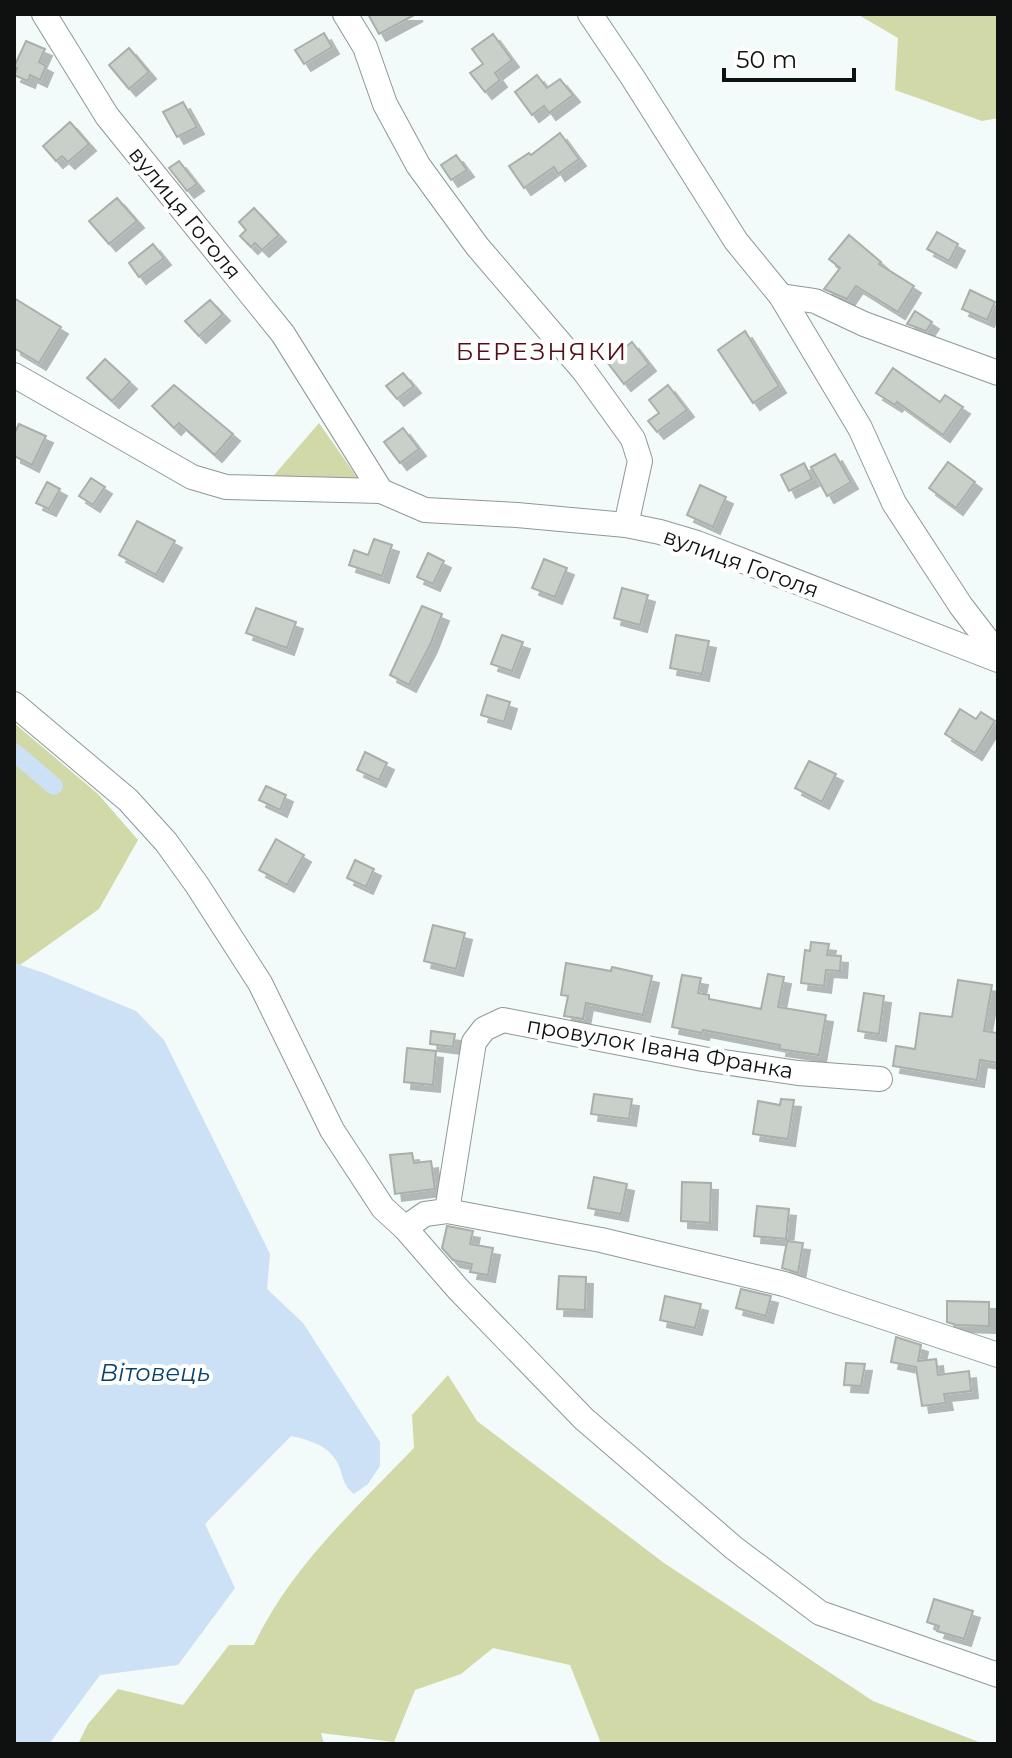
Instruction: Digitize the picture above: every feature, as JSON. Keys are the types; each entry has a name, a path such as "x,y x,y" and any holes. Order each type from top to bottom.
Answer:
{"street":[{"name":"вулиця Гоголя","path":"44,14 107,116 283,334 381,491"},
{"path":"345,14 365,47 385,104 418,165 492,265 584,371 633,439 640,461 626,525"},
{"path":"590,14 736,241 781,296 860,428 894,503 998,657"},
{"path":"781,296 815,301 864,324 998,373"},
{"name":"вулиця Гоголя","path":"14,375 192,477 226,487 381,491 425,510 626,525 660,532 697,543 998,657"},
{"path":"14,704 128,800 166,842 260,983 332,1130 383,1208 584,1419 734,1548 820,1613 998,1675"},
{"name":"провулок Івана Франка","path":"447,1211 474,1042 484,1029 503,1020 703,1059 798,1073 880,1079"},
{"path":"405,1228 425,1214 447,1211 601,1240 784,1284 998,1355"}],"green space":[{"path":"857,14 998,14 998,118 982,121 895,90 898,38"},
{"path":"319,423 361,483 269,481"},
{"path":"14,723 98,794 138,840 99,909 20,965 14,963"},
{"path":"448,1375 477,1421 664,1563 873,1701 984,1744 598,1744 600,1741 570,1665 493,1648 461,1674 415,1690 394,1742 321,1733 324,1744 78,1744 88,1724 118,1689 183,1705 229,1645 254,1645 286,1590 325,1540 414,1448 412,1415"}],"water":[{"name":"Вітовець","path":"14,963 136,1011 164,1040 270,1254 267,1289 303,1323 380,1442 380,1466 368,1484 354,1494 346,1485 331,1453 312,1442 291,1436 205,1524 235,1588 178,1665 100,1675 49,1744 14,1744"}],"building":[{"path":"368,14 416,14 379,34"},
{"path":"324,33 332,47 304,64 295,50"},
{"path":"493,34 512,60 495,73 500,80 485,92 470,73 483,64 472,49"},
{"path":"26,41 45,49 39,62 46,66 40,80 30,75 28,81 14,75 17,68 14,67"},
{"path":"129,48 149,72 129,89 109,65"},
{"path":"537,75 547,88 560,79 573,95 549,113 544,106 532,115 515,92"},
{"path":"183,102 197,127 177,137 163,112"},
{"path":"70,122 89,144 68,162 62,156 56,161 43,146"},
{"path":"560,133 579,159 558,174 554,167 524,188 509,166 529,153 531,155"},
{"path":"456,155 467,170 451,180 441,165"},
{"path":"179,161 197,184 187,191 169,168"},
{"path":"117,198 137,221 109,244 89,221"},
{"path":"254,208 279,235 262,250 255,243 251,247 240,236 246,230 239,222"},
{"path":"937,232 958,244 949,261 927,249"},
{"path":"849,235 881,262 879,264 914,286 898,312 856,286 847,299 824,289 840,268 829,259"},
{"path":"153,244 164,258 139,277 129,263"},
{"path":"970,290 995,302 987,320 962,309"},
{"path":"14,298 61,327 39,363 14,348"},
{"path":"210,300 223,314 199,336 185,321"},
{"path":"915,311 932,322 926,331 907,324"},
{"path":"745,331 779,386 753,403 718,350"},
{"path":"632,342 649,364 624,384 607,362"},
{"path":"105,359 130,382 112,401 87,378"},
{"path":"893,368 940,402 945,395 963,407 943,435 897,402 895,405 876,393"},
{"path":"403,373 414,386 397,399 386,386"},
{"path":"174,385 233,434 215,455 179,423 174,428 152,406"},
{"path":"668,385 687,410 657,432 648,421 659,413 649,400"},
{"path":"19,424 46,436 32,465 14,456 14,434"},
{"path":"403,428 419,449 400,463 384,442"},
{"path":"835,454 851,482 827,496 811,467"},
{"path":"948,462 975,482 956,508 929,488"},
{"path":"804,463 812,479 789,491 781,475"},
{"path":"91,478 105,487 93,505 79,496"},
{"path":"47,482 60,489 49,509 36,503"},
{"path":"700,485 726,497 713,527 687,515"},
{"path":"137,521 175,541 156,575 119,555"},
{"path":"374,539 392,545 382,576 349,565 354,550 368,555"},
{"path":"428,553 444,561 433,584 417,577"},
{"path":"544,559 567,568 555,597 532,588"},
{"path":"622,588 648,595 640,625 614,618"},
{"path":"422,606 442,614 409,685 390,675"},
{"path":"256,608 296,622 287,648 246,633"},
{"path":"502,635 523,642 512,671 491,664"},
{"path":"676,635 709,641 702,674 670,668"},
{"path":"487,695 510,702 504,722 481,715"},
{"path":"960,709 976,719 981,712 995,721 975,753 945,734"},
{"path":"365,752 387,763 379,780 357,770"},
{"path":"809,761 836,774 822,802 795,788"},
{"path":"266,786 286,795 280,810 259,800"},
{"path":"276,839 304,855 287,885 259,870"},
{"path":"355,860 374,869 366,887 347,878"},
{"path":"433,925 465,933 456,969 424,961"},
{"path":"811,942 829,944 827,955 841,956 840,971 826,970 824,986 801,983 805,950 810,951"},
{"path":"566,963 611,971 612,967 652,976 643,1015 586,1003 583,1019 564,1016 568,996 561,995"},
{"path":"768,974 784,977 778,1007 826,1015 819,1055 779,1049 780,1045 703,1030 702,1033 672,1027 682,975 701,978 698,993 709,995 709,999 761,1009"},
{"path":"958,980 992,985 984,1031 998,1033 998,1063 980,1060 977,1080 893,1066 896,1046 915,1049 920,1013 952,1017"},
{"path":"864,993 884,996 879,1034 858,1031"},
{"path":"431,1031 455,1034 453,1047 430,1044"},
{"path":"407,1048 436,1051 433,1085 404,1082"},
{"path":"594,1094 632,1099 629,1119 591,1114"},
{"path":"781,1099 794,1100 788,1139 753,1134 758,1101 780,1105"},
{"path":"412,1153 414,1163 431,1161 435,1189 395,1194 390,1155"},
{"path":"594,1177 627,1184 621,1214 588,1208"},
{"path":"682,1182 711,1183 710,1223 681,1221"},
{"path":"757,1206 789,1209 786,1239 754,1236"},
{"path":"447,1226 473,1231 470,1244 493,1248 488,1275 470,1272 472,1264 453,1260 442,1248"},
{"path":"787,1241 803,1243 798,1273 782,1268"},
{"path":"559,1276 586,1277 585,1310 557,1309"},
{"path":"741,1289 771,1296 766,1316 736,1308"},
{"path":"665,1296 701,1304 695,1328 660,1320"},
{"path":"947,1301 989,1302 989,1326 947,1322"},
{"path":"896,1337 921,1345 918,1361 936,1359 938,1375 969,1371 971,1391 944,1394 946,1403 922,1406 916,1367 891,1362"},
{"path":"846,1363 865,1364 861,1386 844,1385"},
{"path":"934,1599 973,1611 964,1639 937,1631 939,1626 927,1622"}],"waterway":[{"path":"14,752 54,786"}],"district":[{"name":"БЕРЕЗНЯКИ","path":"542,351"}]}
